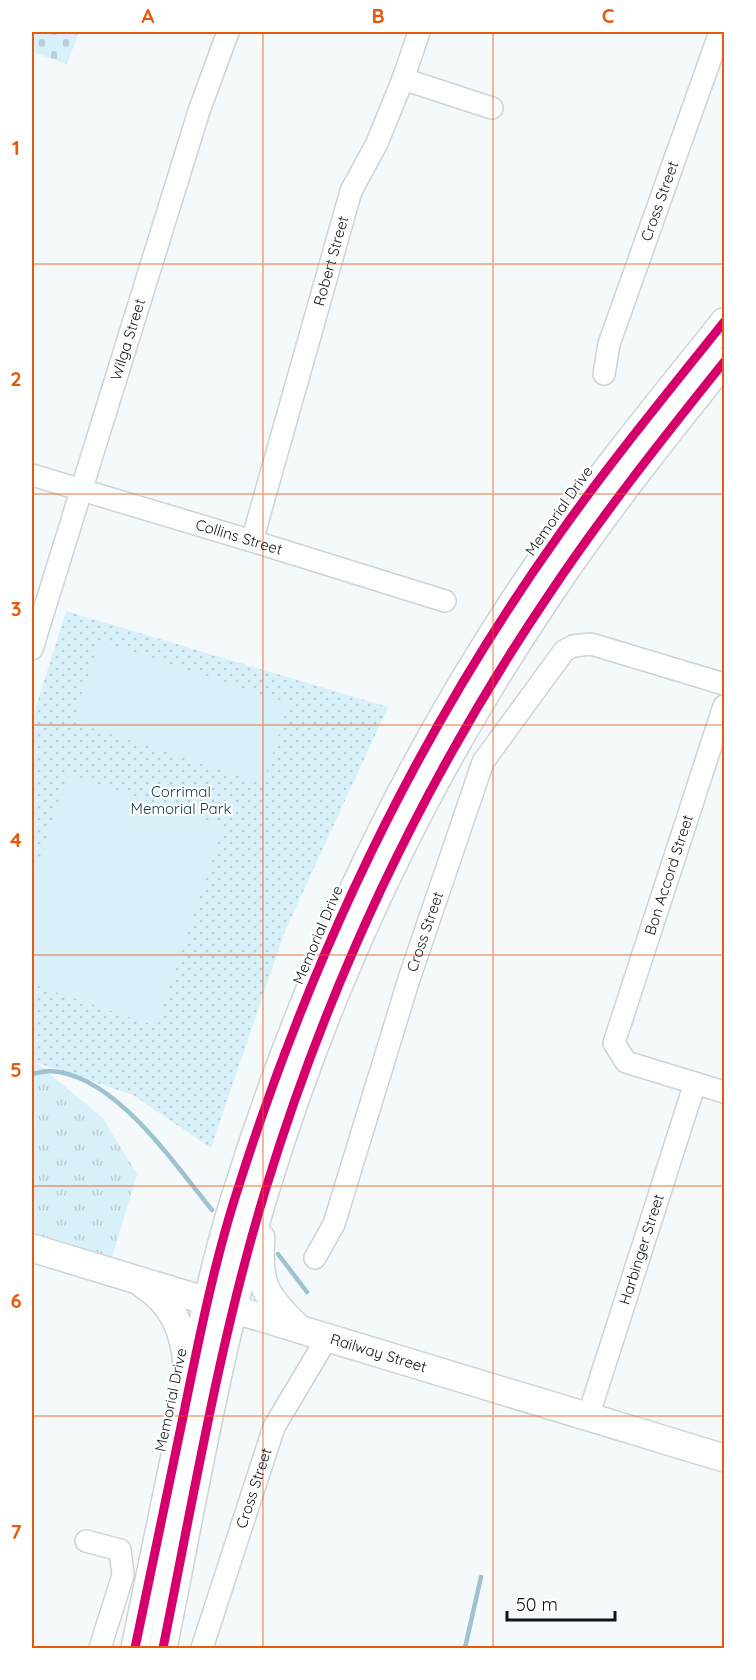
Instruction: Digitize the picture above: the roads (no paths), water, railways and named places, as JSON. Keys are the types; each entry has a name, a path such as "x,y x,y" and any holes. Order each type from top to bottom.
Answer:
{"main road":[{"name":"Memorial Drive","path":"135,1648 206,1301 234,1202 283,1059 315,977 387,819 427,743 500,622 609,466 724,322"},
{"path":"163,1648 232,1310 266,1189 306,1072 341,981 414,822 450,754 523,634 576,555 631,480 724,362"},
{"path":"266,1189 260,1251 263,1287 271,1301 299,1329"},
{"name":"Railway Street","path":"32,1248 724,1458"},
{"path":"135,1279 161,1297 175,1316 186,1351 189,1388"}],"street":[{"name":"Wilga Street","path":"32,649 199,111 228,32"},
{"name":"Robert Street","path":"252,541 351,191 377,142 403,79 419,32"},
{"name":"Cross Street","path":"604,374 609,344 720,32"},
{"path":"403,79 492,108"},
{"name":"Collins Street","path":"32,476 445,601"},
{"name":"Cross Street","path":"315,1258 334,1224 409,979 483,762 564,651 573,646 591,644 724,684"},
{"name":"Bon Accord Street","path":"695,1083 626,1062 614,1043 724,706"},
{"path":"695,1083 724,1092"},
{"name":"Harbinger Street","path":"588,1417 695,1083"},
{"name":"Cross Street","path":"202,1648 274,1427 327,1338"},
{"path":"86,1541 120,1550 123,1575 100,1648"}],"waterway":[{"path":"32,1074 50,1071 74,1076 120,1104 161,1147 212,1210"},
{"path":"278,1254 307,1292"},
{"path":"465,1648 481,1577"}],"park label":[{"name":"Corrimal Memorial Park","path":"181,800"}]}
